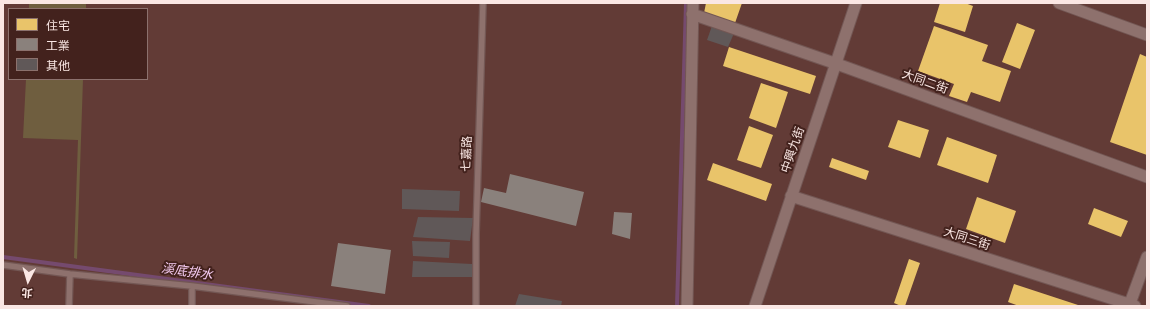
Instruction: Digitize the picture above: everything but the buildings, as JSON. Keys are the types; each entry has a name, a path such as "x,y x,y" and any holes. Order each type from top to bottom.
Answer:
{"street":[{"name":"中興九街","path":"755,306 791,196 837,64 856,3"},
{"path":"1059,3 1147,35"},
{"name":"大同二街","path":"693,9 837,64 1147,177"},
{"path":"687,306 693,9"},
{"name":"大同三街","path":"791,196 1131,305"},
{"path":"1131,305 1147,257"}],"lane":[{"name":"七嘉路","path":"476,306 476,234 483,3"},
{"path":"3,265 70,274 192,286 347,306"},
{"path":"69,306 70,274"},
{"path":"192,286 192,306"}],"shaded area":[{"path":"29,3 86,3 86,8 29,8"},
{"path":"26,80 83,80 77,259 74,258 78,140 23,138"}],"waterway":[{"path":"677,306 686,3"},
{"name":"溪底排水","path":"3,257 369,306"}]}
